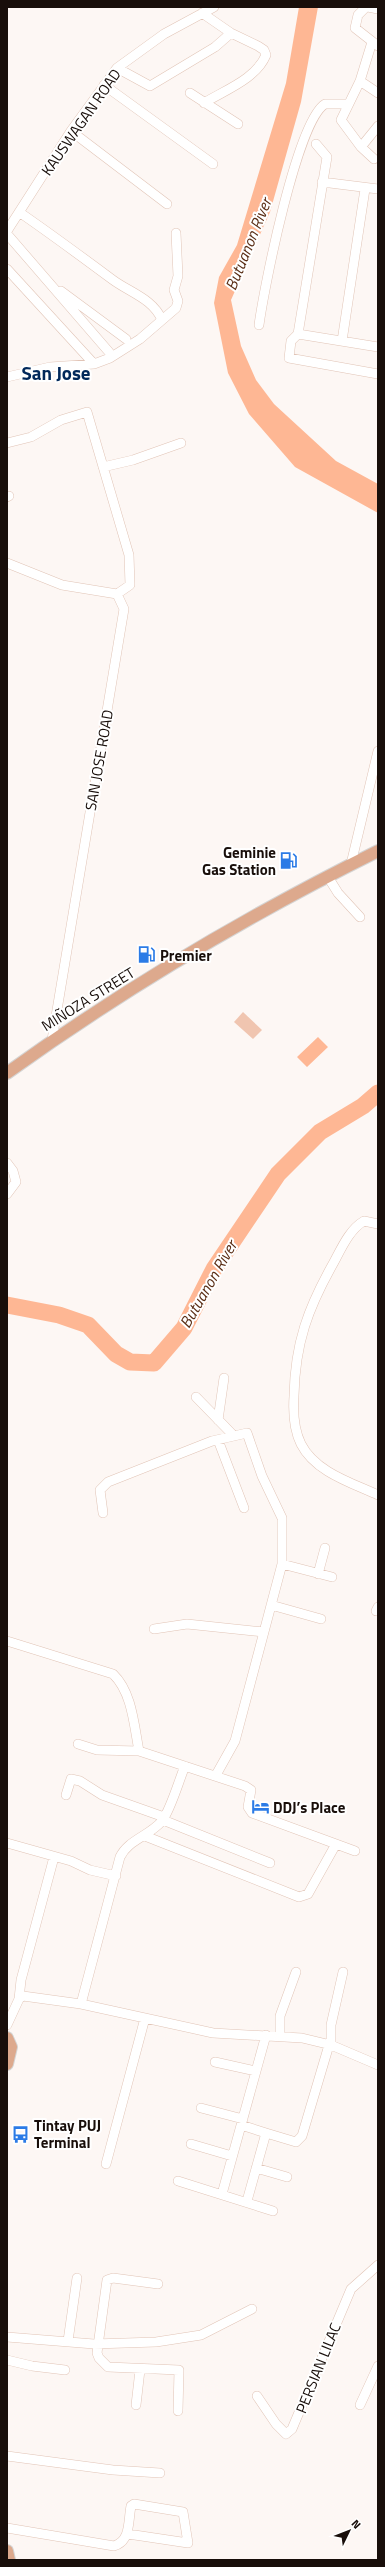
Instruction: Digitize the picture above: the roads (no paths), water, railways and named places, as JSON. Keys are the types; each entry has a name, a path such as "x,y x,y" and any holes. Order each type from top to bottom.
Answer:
{"main road":[{"name":"MIÑOZA STREET","path":"7,1073 52,1040 213,939 351,864 378,851"},
{"path":"7,2064 11,2050 8,2040"},
{"path":"7,2551 9,2560"}],"street":[{"name":"KAUSWAGAN ROAD","path":"7,231 71,131 117,68 158,38 214,7"},
{"path":"374,159 361,147 342,124 348,104 360,81 375,44 355,28 358,15 367,7 378,9"},
{"path":"202,13 230,32 258,46 264,50 266,55 263,63 252,74 204,103"},
{"path":"117,68 150,86 215,47 230,32"},
{"path":"360,81 378,93"},
{"path":"104,85 213,164"},
{"path":"190,94 238,124"},
{"path":"259,325 264,290 277,228 303,145 314,117 325,104 348,104"},
{"path":"361,147 378,126"},
{"path":"71,131 167,204"},
{"path":"316,144 327,158 298,334 291,341 288,355 292,360 378,374"},
{"path":"322,182 365,189 378,189"},
{"path":"342,341 365,189"},
{"path":"19,212 115,282 143,298 158,311 162,320"},
{"path":"7,234 109,352"},
{"path":"7,377 50,367 94,364 110,358 140,339 178,304 174,290 178,276 176,234"},
{"path":"7,269 94,364"},
{"path":"47,280 126,339"},
{"path":"96,337 109,327"},
{"path":"298,334 378,346"},
{"path":"7,443 31,437 61,420 87,412 129,555 130,585 117,594 62,585 7,563"},
{"path":"104,467 181,444"},
{"name":"SAN JOSE ROAD","path":"52,1040 121,636 124,609 117,594"},
{"path":"351,864 378,751"},
{"path":"328,877 338,893 360,917"},
{"path":"7,1163 13,1171 16,1182 7,1194"},
{"path":"378,1224 364,1221 357,1225 341,1249 317,1295 297,1348 293,1407 301,1444 309,1456 325,1469 378,1495"},
{"path":"218,1420 224,1378"},
{"path":"196,1397 234,1436"},
{"path":"103,1513 100,1490 108,1482 218,1440 247,1433 262,1476 282,1518 282,1564 235,1741 216,1775"},
{"path":"218,1440 244,1508"},
{"path":"318,1574 325,1548"},
{"path":"282,1564 332,1577"},
{"path":"271,1605 321,1619"},
{"path":"154,1629 187,1624 264,1632"},
{"path":"7,1641 113,1674 121,1682 127,1696 140,1751"},
{"path":"78,1744 97,1750 140,1751 216,1775 250,1790 248,1806 252,1813 356,1851"},
{"path":"81,2004 120,1857 126,1846 145,1836 163,1819 185,1766"},
{"path":"66,1795 71,1779 80,1781 102,1795 270,1863"},
{"path":"145,1836 299,1897 308,1894 336,1844"},
{"path":"7,1843 71,1861 90,1870 116,1876"},
{"path":"7,2025 18,1999 21,1980 54,1857"},
{"path":"280,2036 280,2016 296,1972"},
{"path":"201,2108 242,2122 266,2133 296,2142 300,2140 330,2045 331,2025 343,1972"},
{"path":"18,1999 23,1996 81,2004 213,2033 280,2036 330,2045 378,2065"},
{"path":"106,2164 145,2018"},
{"path":"222,2194 266,2035"},
{"path":"215,2062 256,2071"},
{"path":"247,2201 266,2133"},
{"path":"191,2144 232,2156"},
{"path":"256,2168 287,2177"},
{"path":"178,2181 247,2201 273,2211"},
{"name":"PERSIAN LILAC","path":"257,2396 280,2430 286,2434 292,2428 351,2289 378,2265"},
{"path":"68,2341 77,2278"},
{"path":"158,2284 113,2278 106,2280 97,2344 99,2358 108,2367 140,2370 179,2370 178,2411"},
{"path":"7,2337 97,2344 156,2342 201,2335 252,2309"},
{"path":"7,2360 32,2366 65,2370"},
{"path":"136,2405 140,2370"},
{"path":"360,2405 377,2371"},
{"path":"7,2456 113,2470 160,2473"},
{"path":"7,2528 114,2546 128,2534 132,2504 181,2511 184,2515 188,2543 128,2534"}],"water":[{"path":"299,7 318,7 301,102 270,212 231,300 241,346 256,380 274,404 336,461 378,484 378,513 295,467 249,414 228,373 214,303 219,277 237,245 286,83"},
{"path":"318,1037 328,1047 307,1067 297,1057"}],"waterway":[{"name":"Butuanon River","path":"7,1305 59,1315 88,1325 116,1354 130,1362 154,1363 184,1328 214,1269 278,1174 320,1132 363,1106 378,1093"}],"place":[{"name":"Geminie Gas Station","path":"289,861"},
{"name":"Premier","path":"147,955"},
{"name":"DDJ’s Place","path":"260,1807"},
{"name":"Tintay PUJ Terminal","path":"21,2134"}],"district":[{"name":"San Jose","path":"56,372"}]}
